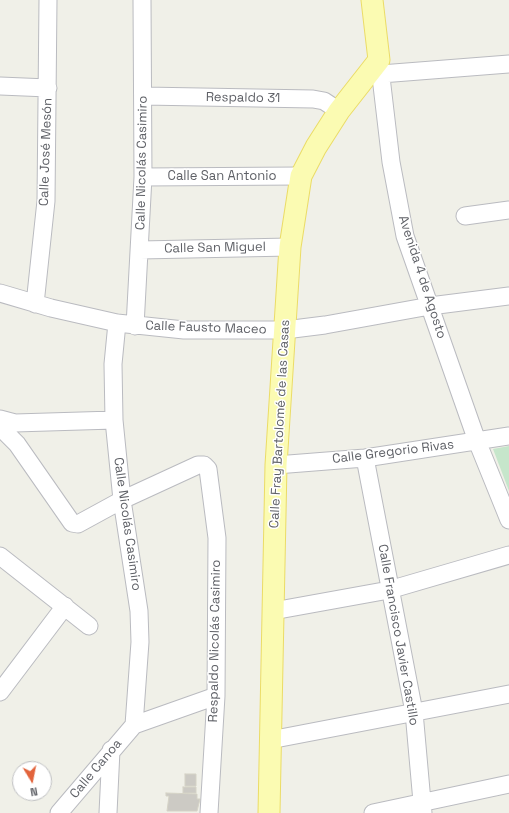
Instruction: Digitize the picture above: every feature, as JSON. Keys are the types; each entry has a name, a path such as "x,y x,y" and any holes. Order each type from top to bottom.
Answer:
{"main road":[{"name":"Avenida 4 de Agosto","path":"372,0 380,67"},
{"name":"Calle Fray Bartolomé de las Casas","path":"270,813 270,740 276,465 290,247 301,176 316,147 339,111 380,67"}],"street":[{"name":"Calle José Mesón","path":"35,304 46,201 48,0"},
{"name":"Calle Nicolás Casimiro","path":"135,326 143,177 144,96 142,0"},
{"path":"380,67 509,64"},
{"name":"Avenida 4 de Agosto","path":"380,67 397,199 405,236 477,441 509,520"},
{"path":"0,86 48,88"},
{"name":"Respaldo 31","path":"144,96 313,99 324,101 339,111"},
{"name":"Calle San Antonio","path":"143,177 301,176"},
{"path":"465,216 509,210"},
{"name":"Calle San Miguel","path":"140,250 290,247"},
{"name":"Calle Fausto Maceo","path":"0,293 35,304 117,323 184,330 285,330 325,325 430,306 509,296"},
{"name":"Calle Nicolás Casimiro","path":"117,323 113,364 114,420 122,500 139,611 140,642 134,725"},
{"path":"0,420 15,424 114,420"},
{"path":"0,427 17,444 72,523 78,524 122,500"},
{"name":"Calle Gregorio Rivas","path":"276,465 365,458 509,436"},
{"name":"Calle Francisco Javier Castillo","path":"365,458 389,590 414,712 422,807"},
{"name":"Respaldo Nicolás Casimiro","path":"122,500 198,465 204,465 208,469 217,538 216,696 209,813"},
{"path":"273,611 389,590 509,554"},
{"path":"0,556 89,626"},
{"path":"0,692 64,606"},
{"path":"270,740 509,694"},
{"path":"134,725 216,696"},
{"name":"Calle Canoa","path":"60,813 111,750 134,725"},
{"path":"108,813 111,750"},
{"path":"373,813 422,807 509,784"}],"green space":[{"path":"509,446 509,491 493,449"}],"building":[{"path":"185,774 196,774 196,786 185,786"},
{"path":"183,787 196,787 196,793 183,793"},
{"path":"166,793 197,794 197,799 200,799 197,811 167,811 169,796 166,796"}]}
